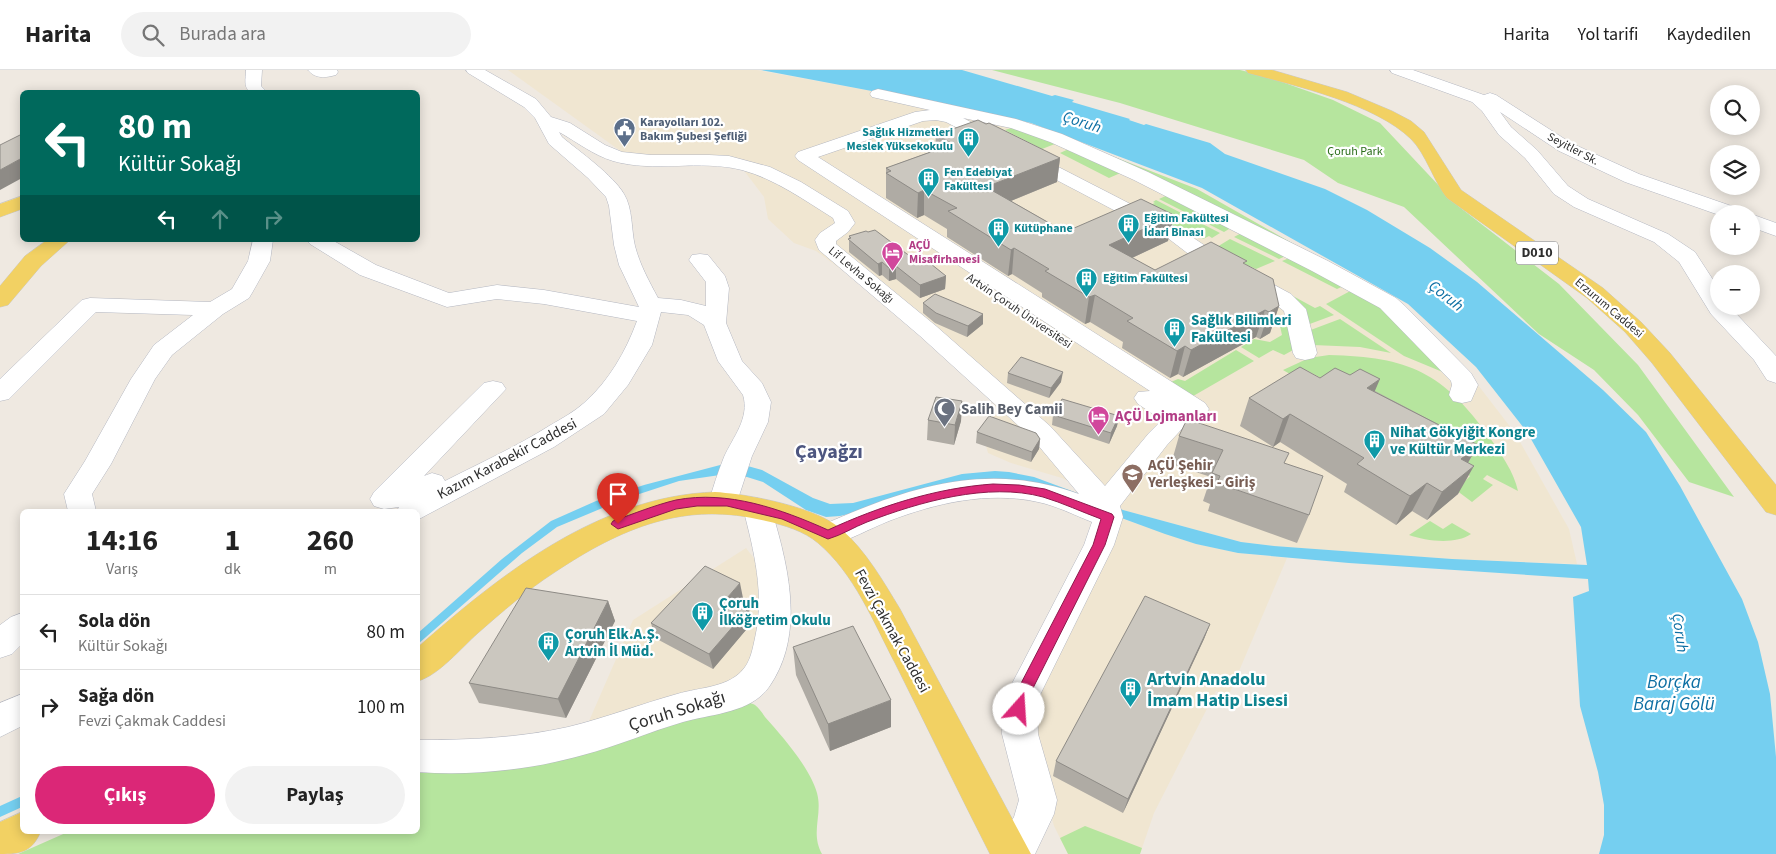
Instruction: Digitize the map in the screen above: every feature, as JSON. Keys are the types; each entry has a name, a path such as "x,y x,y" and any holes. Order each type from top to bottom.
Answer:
{"main road":[{"name":"Erzurum Caddesi","path":"1254,70 1347,99 1383,114 1412,131 1428,150 1444,182 1454,194 1595,293 1639,333 1776,505"},
{"path":"0,211 20,203"},
{"path":"0,300 33,260 57,242"},
{"name":"Fevzi Çakmak Caddesi","path":"420,666 492,601 528,573 571,546 610,527 675,505 697,502 730,480 757,508 786,516 828,535 852,561 874,593 1012,854"},
{"path":"0,842 20,832"}],"street":[{"path":"254,70 253,87 257,90"},
{"path":"316,70 321,73 330,72 329,70"},
{"path":"474,70 530,103 538,110 555,140 595,174 615,195 619,206 624,245 630,265 650,311"},
{"path":"1411,70 1478,99 1488,107 1506,131 1531,154 1562,190 1593,209 1650,233 1679,251 1693,264 1719,309 1764,356 1776,375"},
{"name":"Seyitler Sk.","path":"1411,70 1473,90 1493,100 1518,118 1565,146 1632,178 1710,205"},
{"path":"878,94 1016,124 1056,138 1141,176 1320,266 1388,303 1397,311 1462,378 1465,385 1462,395"},
{"path":"1012,854 1032,822 1038,800 1020,734 1018,720 1020,701 1099,545 1106,511 1158,439 1187,414 804,156 921,116 936,115 951,118 1176,235 1211,260 1284,298 1295,309 1305,352"},
{"name":"Lif Levha Sokağı","path":"544,120 561,125 610,155 627,159 721,161 764,170 782,178 841,215 846,223 842,228 829,235 825,240 826,246 928,331 1041,432 1106,511"},
{"name":"Artvin Çoruh Üniversitesi","path":"662,159 710,153 732,153 773,160 806,172 1187,414"},
{"path":"1760,224 1776,230"},
{"path":"82,509 78,494 97,464 143,379 163,350 215,309 241,293 259,261 262,242"},
{"path":"320,242 368,270 447,300 497,292 650,311 692,309 709,316 715,323 730,362 751,386 758,400 755,420 730,480"},
{"path":"700,260 712,272 719,284 715,323"},
{"path":"0,393 90,305 215,309"},
{"name":"Kazım Karabekir Caddesi","path":"415,509 568,428 595,408 619,380 640,345 650,311"},
{"path":"494,389 384,499 414,493 480,458 497,455 512,458"},
{"path":"828,535 862,519 911,503 974,489 1023,489 1106,511"},
{"name":"Çoruh Sokağı","path":"420,756 490,754 567,744 680,708 742,692 758,678 766,662 776,614 774,575 757,508"},
{"path":"0,644 20,628"},
{"path":"0,721 20,710"}],"shaded area":[{"path":"508,70 757,70 877,92 1086,146 1197,189 1380,293 1448,353 1478,385 1515,433 1569,529 1577,564 1452,559 1241,542 1123,510 1062,478 1011,463 988,453 983,435 994,406 991,393 846,273 816,251 794,243 768,219 764,197 736,160 626,155"},
{"path":"1123,519 1196,544 1238,553 1287,558 1228,697 1216,691 1154,813 1140,854 1068,854 1054,826 1027,731 1026,712"},
{"path":"746,548 760,566 761,626 746,670 733,687 586,728 633,620"}],"green space":[{"name":"Çoruh Park","path":"992,70 1240,70 1265,76 1333,100 1380,123 1458,206 1559,284 1638,365 1734,497 1689,482 1638,415 1594,370 1539,334 1404,207 1338,183 1304,160 1120,103"},
{"path":"1017,126 1060,142 1042,149 1005,130"},
{"path":"1086,146 1197,189 1348,275"},
{"path":"1073,147 1125,171 1109,178 1060,153"},
{"path":"1170,194 1234,226 1224,232 1159,199"},
{"path":"1156,200 1220,233 1212,238 1209,236 1203,239 1196,235 1187,234 1136,211 1155,203 1153,202"},
{"path":"1245,231 1290,254 1279,259 1234,237"},
{"path":"1230,239 1275,261 1256,269 1212,250"},
{"path":"1294,256 1346,285 1337,289 1282,261"},
{"path":"1251,273 1315,308 1320,306 1334,315 1307,325"},
{"path":"1354,289 1380,305 1445,373 1404,356 1326,304"},
{"path":"1340,319 1391,353 1360,347 1313,345 1308,331"},
{"path":"1280,326 1292,327 1295,349 1284,355 1273,350 1259,358 1241,347 1254,339 1270,342 1282,335"},
{"path":"1236,350 1254,361 1188,399 1166,384 1178,379 1185,381"},
{"path":"1329,355 1357,356 1403,365 1422,372 1439,383 1456,397 1490,438 1510,470 1518,491 1487,475 1483,479 1493,485 1472,502 1456,490 1470,476 1372,420 1382,411 1306,370 1295,377 1283,370 1309,358"},
{"path":"1430,521 1443,529 1452,523 1471,534 1449,541 1424,539 1409,535"},
{"path":"740,701 752,704 758,708 795,753 813,783 817,793 819,809 817,838 822,854 18,854 63,834 420,834 420,773 532,765"},
{"path":"1085,826 1142,848 1140,854 1068,854 1060,838"}],"water":[{"name":"Borçka Baraj Gölü","path":"761,70 962,70 1052,96 1055,95 1074,100 1072,102 1144,125 1210,143 1225,154 1325,189 1367,210 1430,248 1477,282 1603,390 1646,432 1680,486 1742,599 1758,642 1770,694 1776,757 1776,854 1599,854 1604,835 1604,805 1598,772 1580,706 1573,597 1589,591 1588,579 1349,563 1238,553 1196,544 1165,534 1026,483 826,517 806,510 763,482 747,477 720,475 679,481 624,499 557,527 522,553 420,642 420,631 502,559 551,521 596,501 644,485 724,464 744,465 762,470 813,498 830,504 853,503 962,474 995,471 1009,472 1034,477 1123,510 1241,542 1452,559 1587,565 1581,527 1527,432 1476,367 1408,304 1202,188 1031,123 881,91 877,92"},
{"path":"20,797 20,808 0,817 0,806"}],"building":[{"path":"978,120 986,124 989,123 1060,158 986,187 1065,232 1141,199 1174,215 1109,245 1155,270 1211,242 1247,261 1243,263 1273,279 1279,306 1269,312 1265,310 1191,350 1185,346 1177,351 1127,321 1133,318 1095,295 1089,297 1045,271 1049,269 1014,248 1011,250 948,211 957,208 924,190 918,193 886,173 891,171 886,168 953,144 936,135"},
{"path":"20,135 20,159 0,170 0,145"},
{"path":"875,230 919,263 926,260 946,276 920,285 896,266 889,268 882,262 878,264 848,239 851,238 849,236"},
{"path":"935,294 983,314 968,326 936,313 923,303"},
{"path":"1021,357 1063,372 1051,388 1008,373"},
{"path":"1300,367 1320,378 1335,368 1350,375 1360,369 1380,379 1367,388 1478,445 1461,459 1474,466 1442,492 1427,483 1410,496 1357,464 1364,458 1290,414 1283,419 1249,398"},
{"path":"936,397 962,401 955,425 928,420"},
{"path":"1062,399 1119,416 1111,433 1053,415"},
{"path":"989,416 1036,433 1040,439 1032,452 977,432"},
{"path":"1187,419 1289,453 1284,463 1323,476 1309,515 1217,483 1220,476 1212,473 1223,450 1179,436"},
{"name":"Çoruh İlköğretim Okulu","path":"705,566 740,583 727,598 749,608 709,654 651,623"},
{"name":"Çoruh Elk.A.Ş. Artvin İl Müd.","path":"526,588 608,601 558,699 469,683"},
{"name":"Artvin Anadolu İmam Hatip Lisesi","path":"1145,596 1210,624 1128,799 1056,761"},
{"path":"853,626 891,700 828,724 793,647"}],"place":[{"name":"Karayolları 102. Bakım Şubesi Şefliği","path":"624,148"},
{"name":"Sağlık Hizmetleri Meslek Yüksekokulu","path":"969,158"},
{"name":"Fen Edebiyat Fakültesi","path":"928,198"},
{"name":"Eğitim Fakültesi İdari Binası","path":"1128,244"},
{"name":"Kütüphane","path":"998,247"},
{"name":"AÇÜ Misafirhanesi","path":"893,271"},
{"name":"Eğitim Fakültesi","path":"1087,297"},
{"name":"Sağlık Bilimleri Fakültesi","path":"1175,348"},
{"name":"Salih Bey Camii","path":"945,428"},
{"name":"AÇÜ Lojmanları","path":"1099,435"},
{"name":"Nihat Gökyiğit Kongre ve Kültür Merkezi","path":"1374,460"},
{"name":"AÇÜ Şehir Yerleşkesi - Giriş","path":"1132,493"},
{"name":"Çoruh İlköğretim Okulu","path":"703,631"},
{"name":"Çoruh Elk.A.Ş. Artvin İl Müd.","path":"549,662"},
{"name":"Artvin Anadolu İmam Hatip Lisesi","path":"1131,708"}],"district":[{"name":"Çayağzı","path":"829,452"}],"route":[{"path":"618,524 675,505 714,501 757,508 786,516 810,525 828,535 862,519 911,503 974,489 993,488 1029,490 1045,494 1108,517 1099,545 1024,691 1019,709"}],"water label":[{"name":"Çoruh","path":"1082,122"},
{"name":"Çoruh","path":"1446,296"},
{"name":"Çoruh","path":"1680,633"}]}
